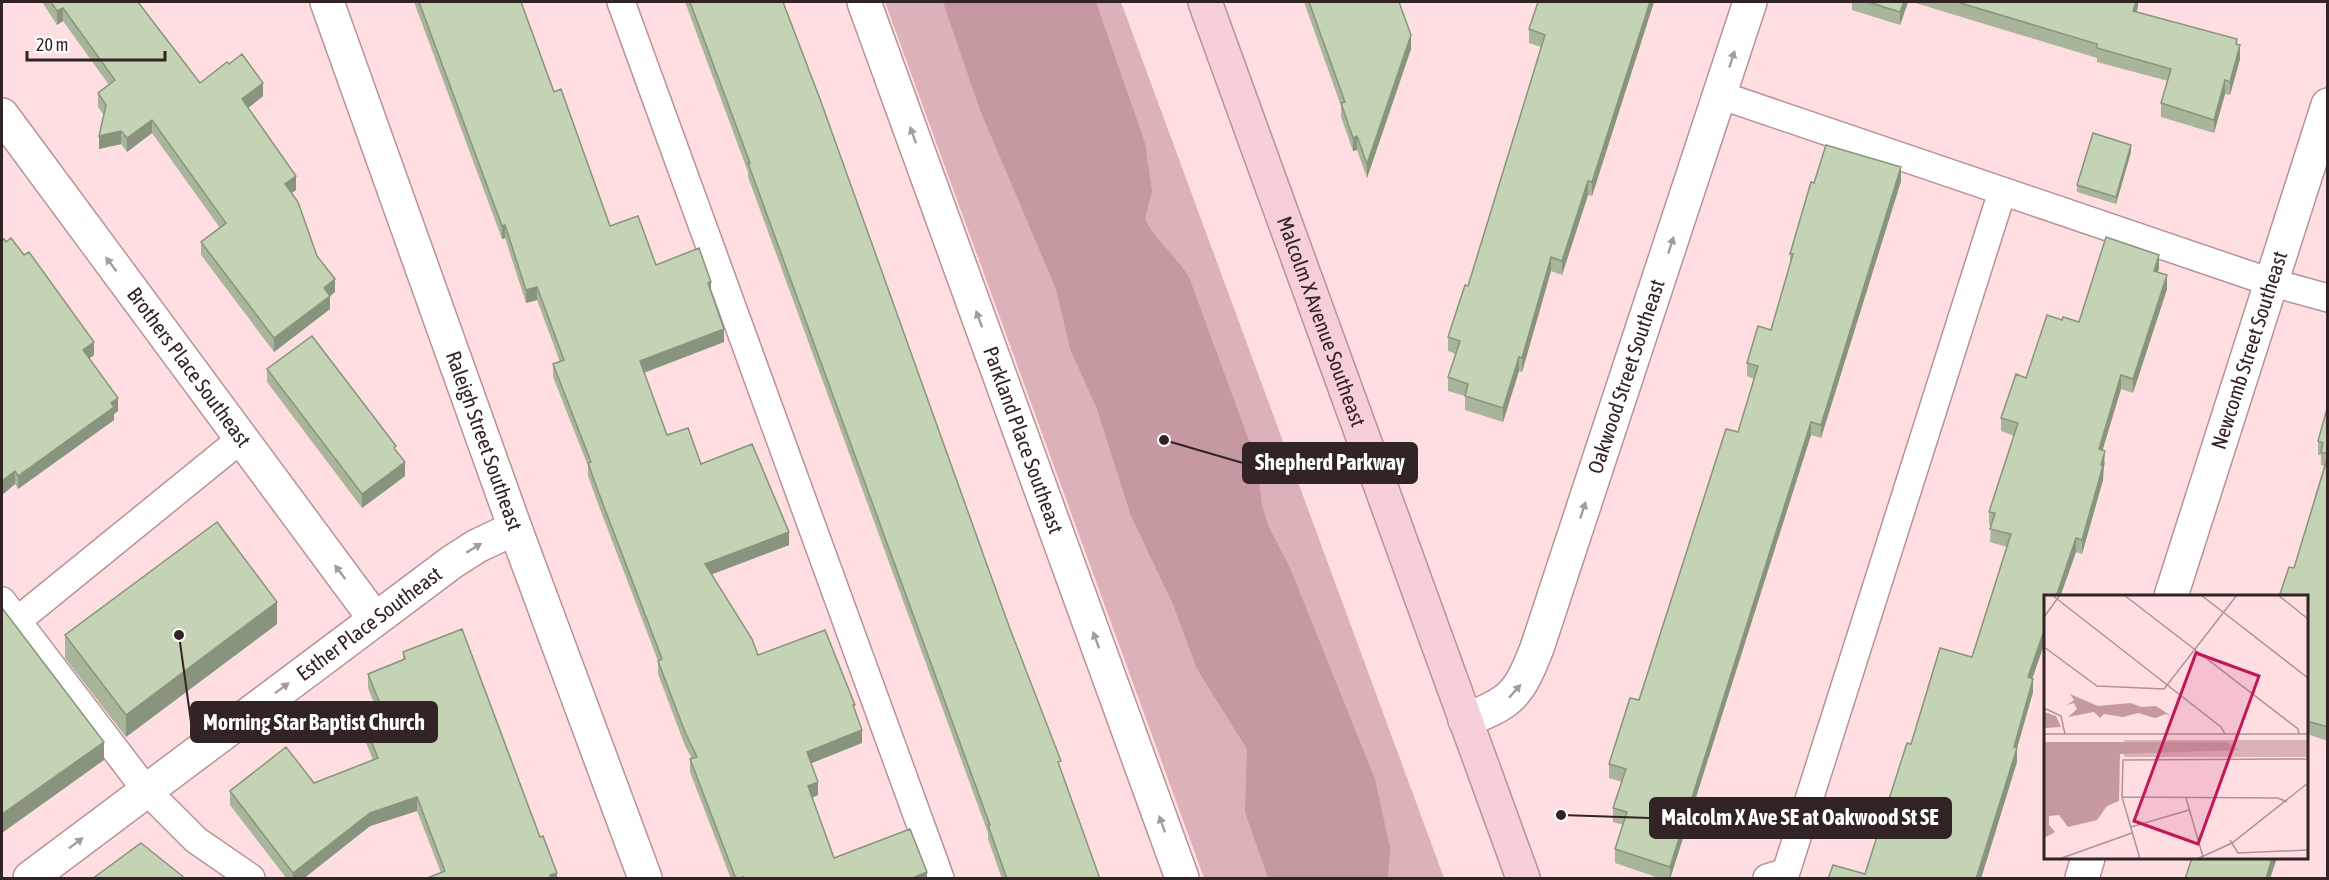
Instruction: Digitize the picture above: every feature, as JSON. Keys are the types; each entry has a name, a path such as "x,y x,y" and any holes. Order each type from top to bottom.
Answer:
{"main road":[{"name":"Malcolm X Avenue Southeast","path":"1205,2 1523,879"}],"street":[{"name":"Raleigh Street Southeast","path":"327,2 515,528 645,879"},
{"name":"Parkland Place Southeast","path":"864,2 1182,879"},
{"name":"Oakwood Street Southeast","path":"1465,720 1492,710 1508,699 1525,680 1750,2"},
{"name":"Newcomb Street Southeast","path":"2172,595 2328,105"},
{"name":"Brothers Place Southeast","path":"2,115 375,619"},
{"name":"Esther Place Southeast","path":"30,879 452,562 477,546 515,528"},
{"path":"2082,879 2088,859"}],"lane":[{"path":"621,2 940,879"},
{"path":"1720,95 2270,282 2328,298"},
{"path":"1767,879 1786,872 2002,192"},
{"path":"241,439 9,611 146,790 196,840 251,879"}],"shaded area":[{"path":"885,2 1121,2 1444,878 1204,878"},
{"path":"943,2 1096,2 1145,143 1152,191 1145,219 1189,277 1256,460 1262,505 1268,525 1290,568 1375,779 1390,848 1388,878 1268,878 1245,812 1247,749 1197,669 1172,602 1131,516 1097,409 1070,349 1056,289 980,110"}],"building":[{"path":"51,2 138,2 200,83 227,62 229,64 242,54 263,83 242,99 296,176 285,184 298,202 317,256 335,279 324,288 330,296 274,338 201,242 226,223 152,120 127,138 121,131 99,136 106,105 98,93 115,80 63,8 57,11"},
{"path":"419,2 521,2 554,92 561,89 610,226 638,216 656,265 699,248 724,329 640,361 667,435 688,428 701,464 752,444 789,532 705,564 752,639 758,655 825,630 855,705 853,705 862,730 807,752 818,782 808,786 834,858 910,829 927,872 910,879 743,879 743,877 736,879 690,759 697,757 658,661 662,659 598,491 588,463 591,462 553,364 564,360 537,287 526,290 505,225 502,226"},
{"path":"690,2 783,2 1010,629 1061,761 1058,762 1100,879 1007,879 988,825 990,825"},
{"path":"1309,2 1399,2 1411,35 1367,164 1357,136 1353,138 1341,103 1345,102"},
{"path":"1538,2 1650,2 1592,182 1588,181 1562,261 1551,257 1522,358 1519,357 1503,408 1465,396 1468,384 1448,377 1460,341 1448,337 1465,285 1468,286 1545,35 1529,29"},
{"path":"1868,2 1904,2 1900,12"},
{"path":"1957,2 2136,2 2133,11 2237,39 2236,44 2240,45 2230,82 2225,80 2214,120 2161,103 2171,69 2097,48 2097,44"},
{"path":"2093,133 2131,145 2116,197 2077,185"},
{"path":"1826,145 1901,167 1821,425 1811,422 1670,867 1615,849 1627,812 1613,808 1626,769 1609,764 1630,698 1639,700 1726,429 1738,432 1758,366 1747,363 1758,326 1771,330 1811,182 1814,183"},
{"path":"2106,237 2159,255 2154,271 2167,275 2133,379 2121,375 2099,449 2105,451 2101,465 2103,466 2082,540 2076,538 2057,595 2044,595 2044,631 2028,677 2033,679 2014,747 2017,748 1976,879 1828,879 1833,865 1865,874 1907,743 1911,744 1940,648 1972,657 2011,534 1990,529 1995,513 1989,512 2018,423 2001,418 2016,374 2026,378 2047,315 2079,322"},
{"path":"11,238 24,255 29,252 94,342 83,350 118,398 111,403 114,407 18,476 15,471 2,481 2,241 4,239 6,242"},
{"path":"312,336 396,446 394,448 405,462 362,494 267,369"},
{"path":"2328,405 2328,454 2321,452 2323,443 2318,441"},
{"path":"2328,456 2328,727 2308,721 2308,595 2280,595 2289,567 2294,568"},
{"path":"217,522 277,602 126,715 65,635"},
{"path":"2,608 104,742 2,814"},
{"path":"462,629 540,837 543,836 557,873 550,875 551,879 425,879 445,871 417,797 370,813 293,873 230,791 286,747 314,783 378,758 365,726 376,722 369,705 379,701 368,674 405,659 403,652"},
{"path":"141,843 186,879 92,879"},
{"path":"2192,859 2272,859 2266,879 2185,879"}],"place":[{"name":"Shepherd Parkway","path":"1164,440"},
{"name":"Morning Star Baptist Church","path":"179,635"},
{"name":"Malcolm X Ave SE at Oakwood St SE","path":"1561,815"}]}
